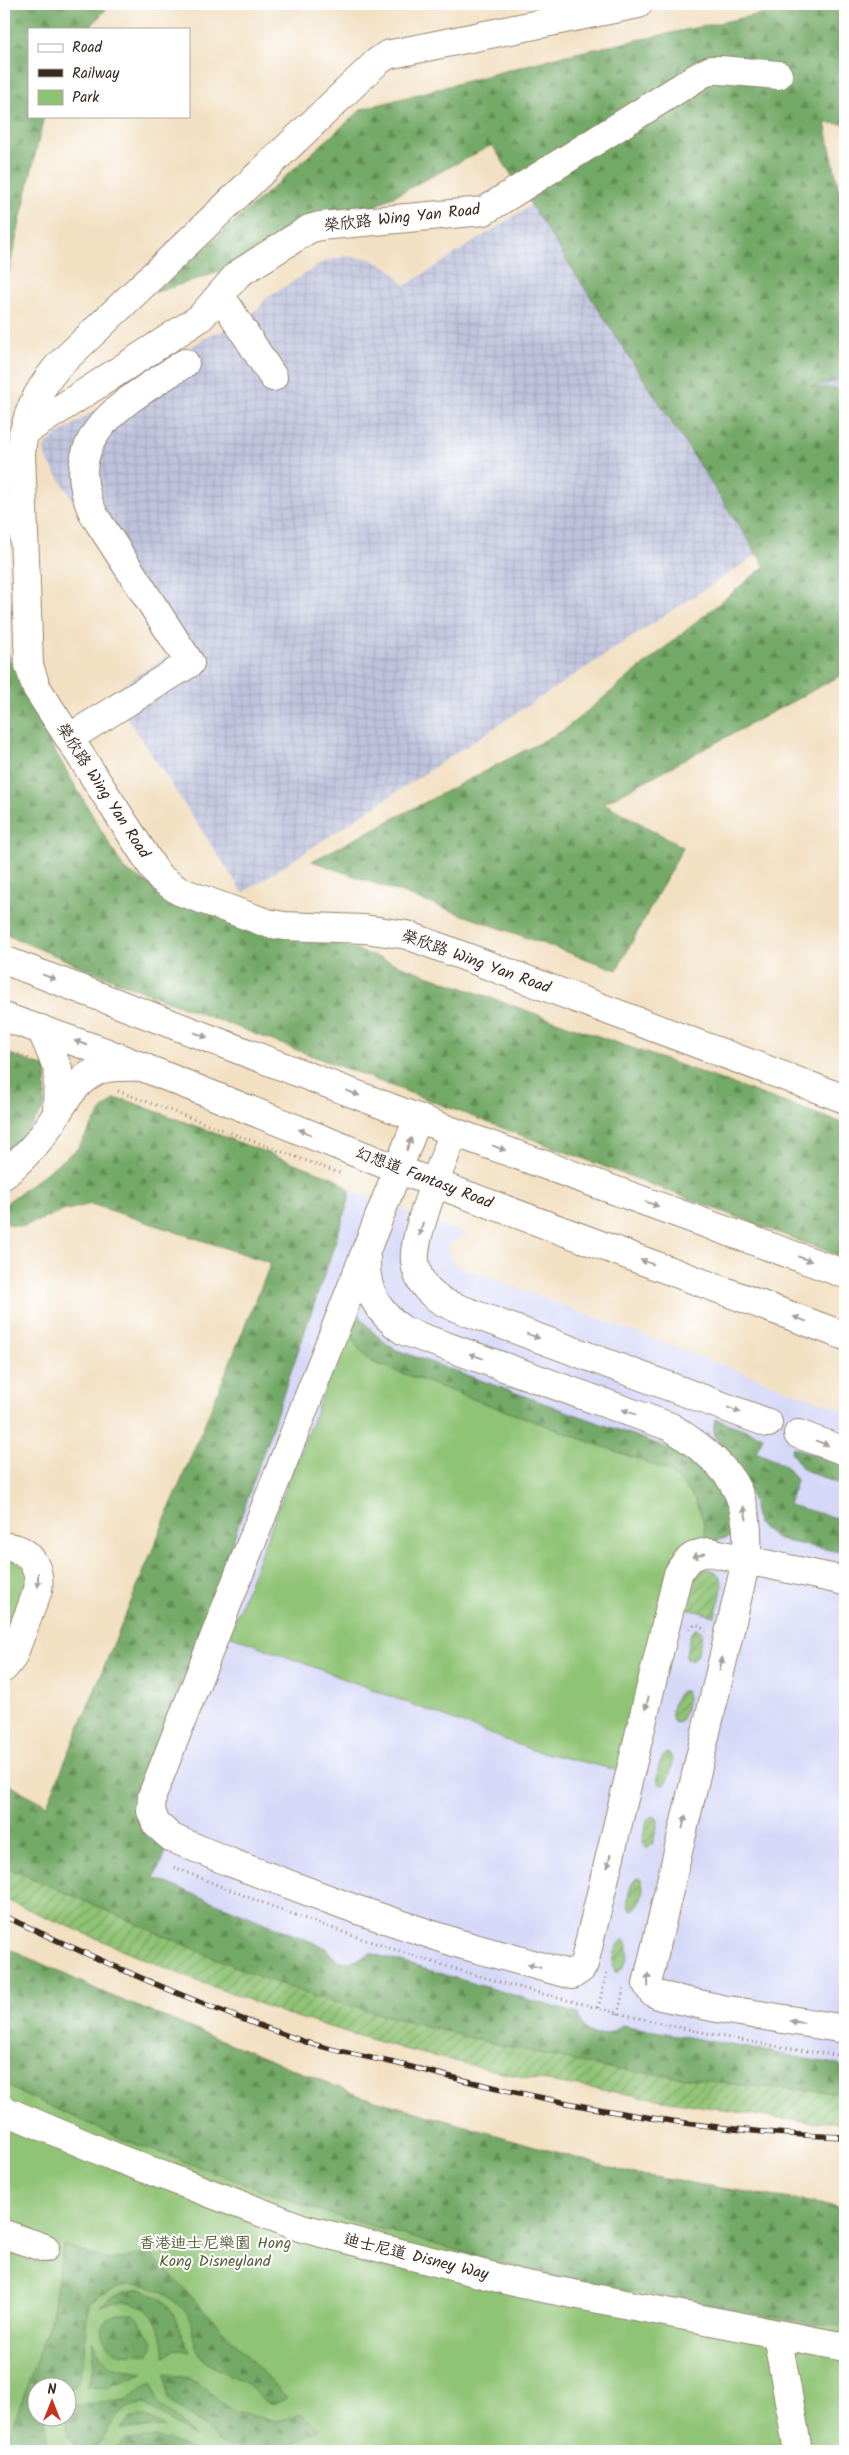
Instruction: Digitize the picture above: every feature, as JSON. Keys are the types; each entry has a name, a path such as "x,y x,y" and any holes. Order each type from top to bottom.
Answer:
{"street":[{"name":"榮欣路 Wing Yan Road","path":"638,4 397,52 377,62 58,366 36,398 27,416 23,433 21,454 29,665 36,687 159,877 180,891 266,923 364,929 407,935 845,1099"},
{"name":"榮欣路 Wing Yan Road","path":"23,433 200,318 221,296 238,274 309,229 320,226 484,211 711,70 778,75"},
{"path":"221,296 273,377"},
{"path":"69,738 190,663 94,515 86,494 84,472 89,444 106,418 126,401 185,363"},
{"path":"4,960 454,1132 845,1274"},
{"name":"幻想道 Fantasy Road","path":"4,1017 143,1067 399,1170 845,1336"},
{"path":"41,1029 58,1069 57,1113"},
{"path":"4,1174 42,1136 79,1084 96,1071 111,1068 143,1067"},
{"path":"418,1118 366,1257 152,1796 151,1811 160,1830 172,1838 232,1863 363,1912 542,1968 567,1975 577,1972 584,1964 678,1574 690,1558 699,1553 709,1552 845,1581"},
{"path":"454,1132 435,1183 415,1248 415,1260 422,1282 434,1297 452,1306 768,1423"},
{"path":"366,1257 367,1283 378,1307 389,1321 404,1331 672,1427 720,1463 732,1480 741,1499 748,1533 746,1561 647,1984 652,1992 661,1996 722,2009 845,2029"},
{"path":"687,1437 704,1421 707,1407 705,1400"},
{"path":"798,1434 845,1451"},
{"path":"4,1668 12,1658 38,1590 39,1580 34,1561 9,1547"},
{"name":"迪士尼道 Disney Way","path":"4,2110 117,2158 302,2228 522,2284 845,2347"},
{"path":"4,2234 45,2248"},
{"path":"777,2334 798,2451"}],"path":[{"path":"687,1631 692,1625 697,1624 704,1628 706,1636"},
{"path":"598,2008 608,1970"},
{"path":"618,2014 624,1984"}],"shaded area":[{"path":"710,90 845,302 845,497 243,893 111,693 172,653 46,458 44,448 50,440 213,333 223,331 260,307 265,299 325,261 347,256 370,259 391,269 405,286"},
{"path":"331,1183 467,1234 451,1242 448,1248 453,1264 845,1411 845,2106 586,2060 87,1864"}],"green space":[{"path":"4,4 111,4 89,28 28,28 28,118 44,118 5,288 4,307"},
{"path":"808,4 845,4 845,124 825,123 845,219 845,379 811,387 845,389 845,673 604,803 683,847 617,970 312,861 564,730 765,566 492,145 290,250 153,293 362,109 557,57"},
{"path":"4,570 8,656 53,748 124,869 172,899 354,949 845,1124 845,1258 123,984 4,934"},
{"path":"4,1052 47,1068 44,1108 22,1139 4,1154"},
{"path":"115,1099 126,1100 337,1179 350,1190 349,1200 332,1252 204,1625 139,1793 138,1811 143,1826 152,1840 167,1850 154,1878 327,1948 336,1959 341,1961 353,1961 370,1953 578,2014 585,2028 596,2034 608,2033 622,2025 840,2065 845,2079 845,2093 750,2086 600,2067 475,2039 316,1997 252,1974 4,1866 4,1782 47,1805 271,1263 91,1204 63,1211 22,1227 6,1223 5,1204 77,1149 102,1110"},
{"path":"354,1306 371,1330 394,1349 696,1458 732,1497 734,1536 706,1543 703,1520 695,1501 682,1484 664,1469 372,1362 355,1344 351,1323"},
{"path":"350,1324 372,1362 653,1464 675,1477 692,1495 702,1517 706,1543 696,1545 621,1771 532,1750 229,1635"},
{"path":"715,1419 763,1436 756,1452 785,1465 796,1480 789,1505 844,1520 845,1517 845,1553 779,1540 757,1524 750,1494 742,1472 734,1459 717,1440 714,1427"},
{"path":"793,1447 845,1466 845,1487 803,1469 791,1452"},
{"path":"4,1553 31,1572 4,1660"},
{"path":"709,1569 720,1576 722,1582 721,1595 715,1616 688,1609 695,1579 703,1571"},
{"path":"696,1628 702,1632 702,1635 697,1656 692,1661 686,1657 686,1654 691,1633"},
{"path":"681,1691 685,1691 687,1703 683,1717 678,1723 674,1722 672,1710 674,1701"},
{"path":"667,1753 670,1754 672,1766 668,1779 663,1785 659,1784 658,1772 660,1763"},
{"path":"652,1816 658,1819 658,1823 653,1843 648,1848 642,1844 642,1841 647,1820"},
{"path":"4,1866 252,1974 316,1997 475,2039 600,2067 750,2086 845,2093 845,2124 780,2119 523,2077 407,2050 289,2015 192,1979 4,1899"},
{"path":"637,1878 641,1879 643,1891 636,1908 633,1910 630,1909 628,1897 630,1888"},
{"path":"626,1941 628,1948 627,1958 622,1970 615,1972 613,1964 614,1955 620,1942"},
{"name":"香港迪士尼樂園 Hong Kong Disneyland","path":"4,1946 104,1993 357,2095 628,2173 845,2208 845,2451 4,2451"},
{"path":"4,1946 104,1993 357,2095 628,2173 845,2208 845,2326 812,2324 543,2275 329,2214 122,2139 4,2085"},
{"path":"63,2245 109,2260 150,2253 287,2398 270,2403 244,2382 208,2363 199,2354 191,2321 186,2311 162,2292 141,2284 131,2284 110,2290 89,2302 79,2382 78,2378 30,2378 52,2315"},
{"path":"140,2289 152,2293 167,2306 190,2352 176,2349 165,2357 160,2329 147,2310 138,2305 127,2302 114,2302 99,2306 114,2296"},
{"path":"117,2314 134,2314 153,2342 149,2354 120,2353 110,2347 105,2341 101,2333 106,2320"},
{"path":"92,2340 102,2357 112,2366 144,2372 107,2388 96,2386 86,2388 95,2365"},
{"path":"165,2374 188,2378 202,2386 234,2412 277,2421 301,2413 319,2430 287,2447 261,2451 230,2447 219,2443 207,2428 169,2400"},
{"path":"152,2382 159,2405 176,2417 196,2438 145,2404 141,2404 132,2406 122,2412 102,2440 96,2445 88,2449 77,2450 68,2435 67,2428 78,2428 78,2406 127,2400"},
{"path":"28,2383 28,2428 46,2428 48,2445 56,2451 4,2451"},
{"path":"146,2417 165,2427 120,2429 130,2419"},
{"path":"158,2437 182,2445 192,2451 114,2451 125,2440"}],"railway":[{"path":"4,1916 113,1966 187,1997 326,2048 515,2092 624,2114 734,2129 845,2137"}]}
